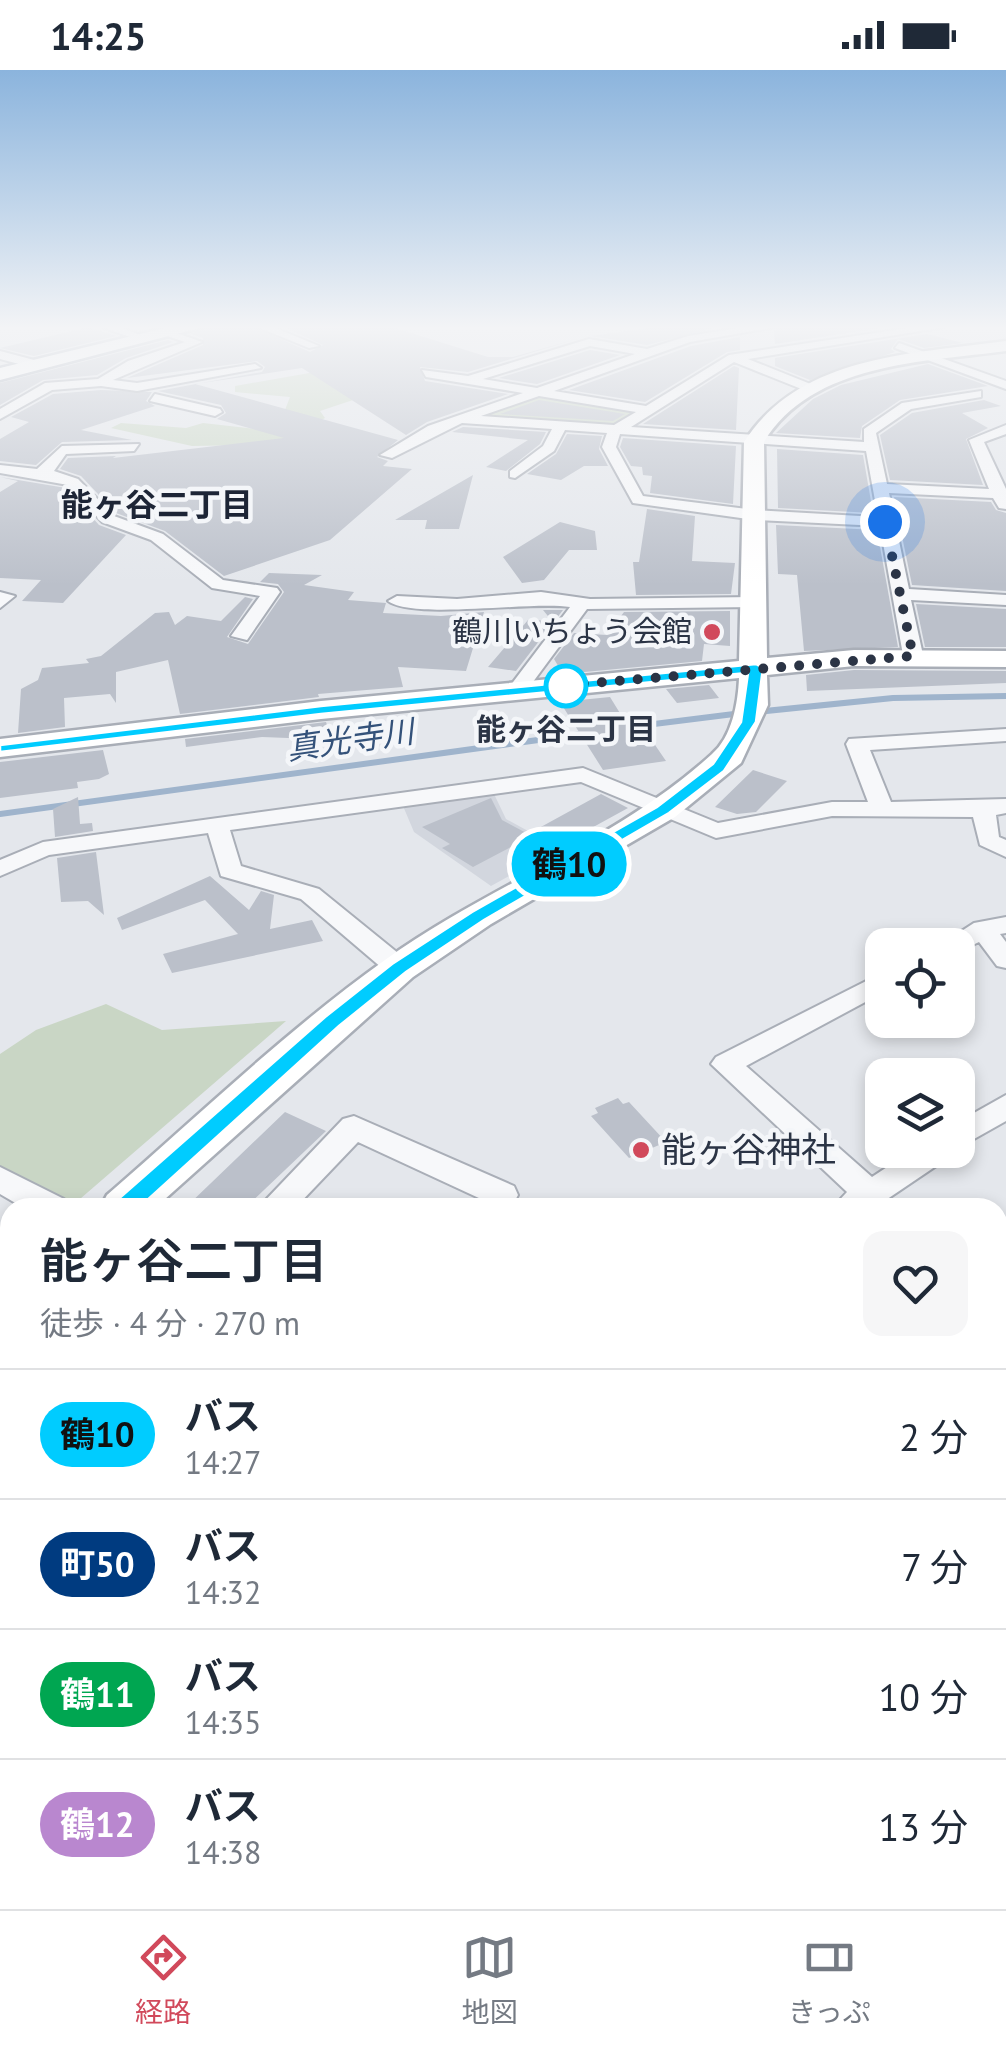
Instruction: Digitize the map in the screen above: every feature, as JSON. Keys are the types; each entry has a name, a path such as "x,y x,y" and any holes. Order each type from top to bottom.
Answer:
{"street":[{"path":"387,455 421,434 477,413"},
{"path":"642,413 614,431 608,448 638,500 755,515 885,522"},
{"path":"135,1198 332,1022 399,968 478,916 663,810 719,768 751,714 756,668 754,442 772,413"},
{"path":"897,413 869,432 869,447 913,656"},
{"path":"460,419 869,447"},
{"path":"515,474 549,448 560,427"},
{"path":"1006,429 976,440 1006,511"},
{"path":"43,472 62,450 134,447"},
{"path":"0,469 43,472 73,482 108,519 157,538 218,584 271,592 240,636"},
{"path":"878,488 1002,494"},
{"path":"902,594 1006,600"},
{"path":"397,601 457,604 542,597 582,603 755,602"},
{"path":"517,690 582,603"},
{"path":"0,748 517,690 756,668 913,656 1006,659"},
{"path":"882,810 857,744 1006,735"},
{"path":"0,869 43,849 584,775 716,832 832,809 995,808 988,840 1006,850"},
{"path":"217,825 230,871 310,894 399,968"},
{"path":"995,927 1006,960"},
{"path":"857,1198 726,1064 865,991"},
{"path":"975,1126 1006,1106"},
{"path":"284,1198 354,1127 502,1195 500,1198"},
{"path":"862,1198 909,1168"},
{"path":"1,1180 34,1198"}],"shaded area":[{"path":"494,794 506,819 559,848 491,886 414,832 403,806"}],"green space":[{"path":"282,413 321,413 325,418 282,440 253,445 192,446 111,428 121,423 186,428 203,423 264,430"},
{"path":"483,413 633,413 609,428 477,415"},
{"path":"106,1004 162,1030 286,1021 81,1198 60,1198 0,1166 0,1054 36,1030"}],"building":[{"path":"19,413 134,413 81,430 132,440 62,442 36,465 0,461 0,439 29,422 11,417"},
{"path":"226,413 300,413 398,440 377,457 388,461 383,466 412,469 330,540 224,576 165,531 116,513 81,476 60,469 68,458 116,456 113,458 284,438 217,419"},
{"path":"372,413 454,413 427,422 406,435"},
{"path":"618,413 625,414 613,421 500,414"},
{"path":"661,413 737,413 736,430 643,424"},
{"path":"798,413 881,413 862,426 860,438 776,433"},
{"path":"912,413 963,413 988,428 966,439 983,485 890,480 880,435"},
{"path":"463,427 546,432 540,444 506,471 486,467 528,440 452,432"},
{"path":"567,434 602,436 599,449 608,466 584,466 561,480 527,474 556,454"},
{"path":"623,438 736,446 733,504 650,493 652,476 643,475 642,467 631,466 620,447"},
{"path":"777,449 863,455 873,513 778,508"},
{"path":"473,475 459,529 425,529 427,520 395,520"},
{"path":"0,477 66,488 99,525 126,535 63,603 22,601 41,580 0,578 0,492 18,481"},
{"path":"894,497 991,502 996,510 1006,513 1006,591 912,585"},
{"path":"647,509 695,516 692,561 735,563 731,594 636,595 633,562 639,562"},
{"path":"560,522 595,531 597,550 569,550 544,580 522,583 503,557"},
{"path":"776,525 877,530 898,647 804,651 797,575 778,574"},
{"path":"269,573 322,575 304,585 354,592 348,600 386,603 383,613 441,616 484,612 466,671 398,667 403,687 318,694 319,697 180,714 168,660 116,672 116,703 110,694 64,698 65,727 18,733 21,689 38,680 42,668 89,663 86,659 101,656 155,613 169,612 175,625 187,616 221,621 245,597 253,599 227,637 248,644 284,592 278,584 260,582"},
{"path":"916,604 1006,609 1006,647 925,647"},
{"path":"543,610 563,610 516,671 488,667 528,620 552,621"},
{"path":"730,611 730,646 704,644 702,661 563,674 554,659 574,633 607,635 624,612"},
{"path":"854,670 1006,671 1006,683 807,691 806,675"},
{"path":"709,685 719,698 677,703 666,689"},
{"path":"610,697 639,744 653,742 666,761 603,770 560,702"},
{"path":"326,722 330,733 312,735 314,739 262,737 186,747 185,739"},
{"path":"103,750 109,774 99,779 77,782 78,788 0,798 0,762"},
{"path":"753,770 787,781 756,812 737,814 715,807"},
{"path":"601,794 628,808 566,842 539,828"},
{"path":"78,797 80,824 92,823 93,831 55,837 53,809"},
{"path":"491,798 502,820 532,836 473,867 442,848 450,844 422,827"},
{"path":"96,852 104,915 88,901 61,902 57,858"},
{"path":"210,876 249,910 261,891 274,895 270,929 312,920 323,941 172,973 163,954 238,934 205,900 122,930 117,918"},
{"path":"618,1098 623,1104 629,1102 666,1142 629,1158 591,1116 598,1113 595,1108"},
{"path":"285,1112 326,1131 256,1198 195,1198"}],"waterway":[{"name":"真光寺川","path":"756,712 893,698 1006,696"},
{"name":"真光寺川","path":"622,728 742,713"},
{"name":"真光寺川","path":"0,814 589,733"}],"bus line":[{"name":"鶴10","path":"0,748 321,710 756,668 752,714 740,740 719,768 663,810 478,916 399,968 332,1022 135,1198"}],"place":[{"name":"鶴川いちょう会館","path":"712,632"},
{"name":"能ヶ谷二丁目","path":"566,686"},
{"name":"能ヶ谷神社","path":"641,1150"}],"district":[{"name":"能ヶ谷二丁目","path":"157,505"}],"route":[{"path":"566,686 557,686 913,656 885,522"}]}
